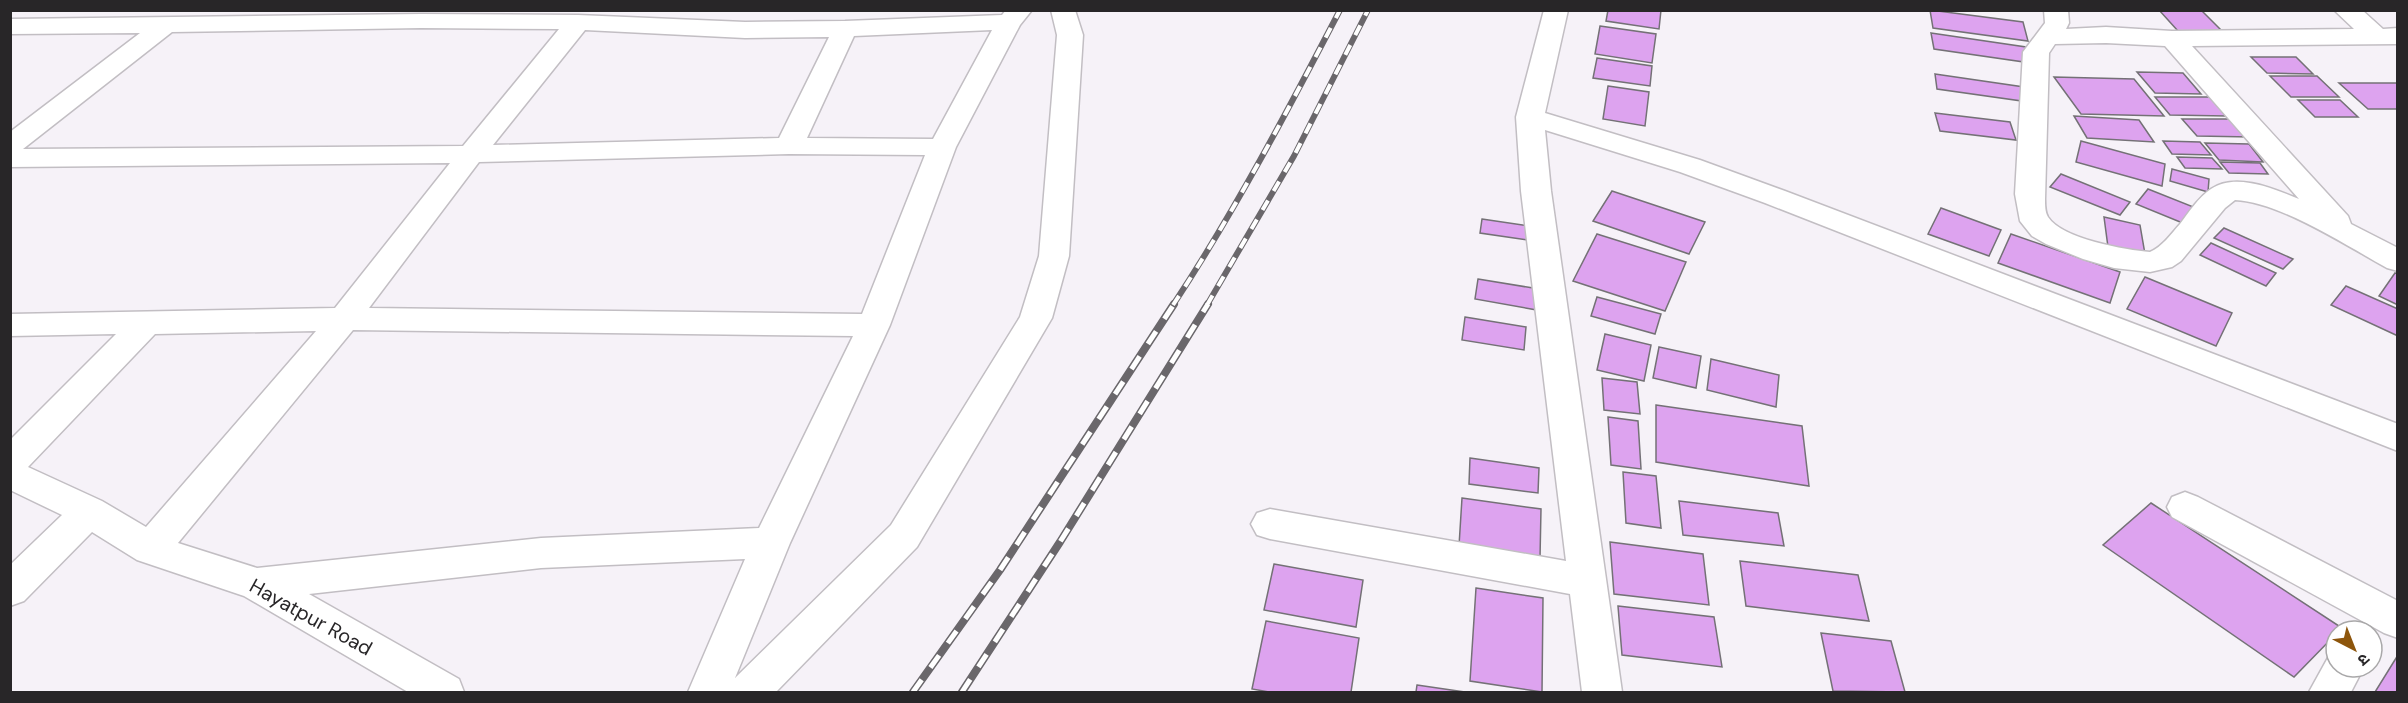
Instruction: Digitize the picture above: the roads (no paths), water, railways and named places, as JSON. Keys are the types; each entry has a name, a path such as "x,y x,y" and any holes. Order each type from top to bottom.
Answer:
{"street":[{"path":"749,693 904,536 1036,318 1054,256 1070,35 1063,10"},
{"path":"1556,10 1530,117 1536,191 1602,693"},
{"path":"2346,10 2387,36"},
{"path":"10,27 117,18 168,23 247,17 426,16 578,22 624,18 750,20 845,28 886,19 1014,16"},
{"path":"709,693 771,543 874,325 942,147 1014,16"},
{"path":"150,549 344,319 471,154 578,22"},
{"path":"10,146 168,23"},
{"path":"2387,36 2172,39 2106,35 2052,24 2036,52 2030,207 2035,222 2046,233 2064,242 2124,260 2148,262 2161,260 2188,235 2222,194 2232,190 2246,191 2268,197 2397,261"},
{"path":"789,147 845,28"},
{"path":"2172,39 2349,236"},
{"path":"1530,117 1690,166 1775,197 2397,438"},
{"path":"10,158 471,154 789,147 942,147"},
{"path":"10,326 344,319 874,325"},
{"path":"10,463 147,322"},
{"name":"Hayatpur Road","path":"10,474 90,511 150,549 257,584 444,693"},
{"path":"2185,507 2377,619"},
{"path":"14,582 90,511"},
{"path":"1270,524 1587,581"},
{"path":"257,584 541,553 771,543"},
{"path":"2329,693 2337,679"}],"railway":[{"path":"1173,305 1239,197 1340,10"},
{"path":"1207,305 1294,156 1368,10"},
{"path":"913,692 1000,570 1174,304"},
{"path":"962,692 1060,542 1208,304"}]}
